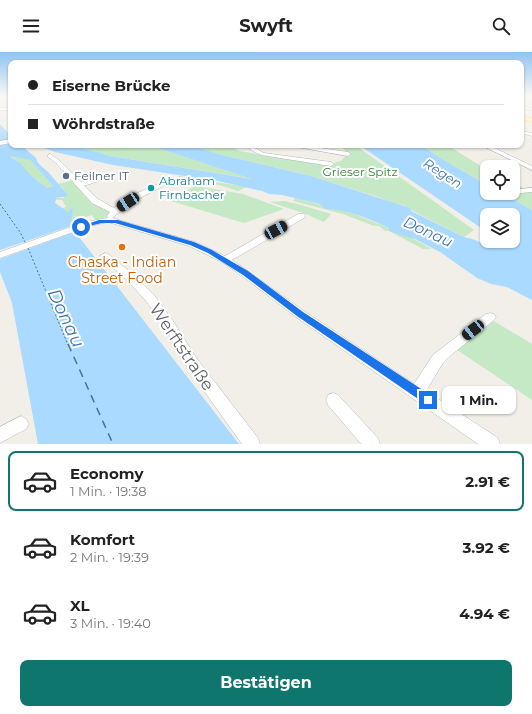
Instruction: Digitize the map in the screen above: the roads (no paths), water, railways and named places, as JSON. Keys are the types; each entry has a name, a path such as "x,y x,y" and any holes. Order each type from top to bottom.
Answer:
{"street":[{"path":"253,148 263,154 331,164"},
{"path":"309,148 348,154"},
{"path":"490,148 532,168"},
{"path":"50,156 58,162 95,201 113,211"},
{"path":"79,185 108,176"},
{"path":"108,220 113,211 169,181"},
{"path":"520,191 532,190"},
{"path":"224,260 301,216"},
{"path":"0,255 79,227 108,220 116,221 192,244 224,260 245,273 300,314 417,392 486,442"},
{"name":"Werftstraße","path":"105,256 131,278 150,298 169,324 192,363 252,444"},
{"path":"417,392 438,359 490,317"},
{"path":"333,400 372,444"},
{"path":"0,435 21,424"}],"water":[{"name":"Donau","path":"0,124 8,133 8,148 24,148 36,158 38,163 68,195 66,197 57,197 55,203 68,212 73,207 72,225 76,233 239,444 38,444 12,303 0,272","holes":["11,156 30,160 53,186 47,188"]},
{"path":"45,148 84,148 110,156 252,179 158,148 199,148 311,176 410,208 411,211 464,237 480,242 480,248 520,248 520,208 480,208 480,227 363,148 426,148 435,155 480,181 480,200 514,200 532,210 532,300 507,287 491,284 477,278 440,252 415,239 391,232 389,231 389,228 358,215 334,209 325,209 320,204 282,195 269,194 218,181 113,165 55,152"}],"place":[{"name":"Feilner IT","path":"66,176"},
{"name":"Abraham Firnbacher","path":"151,188"},
{"name":"Chaska - Indian Street Food","path":"122,247"}],"park label":[{"name":"Grieser Spitz","path":"360,172"}],"water label":[{"name":"Regen","path":"443,173"}]}
